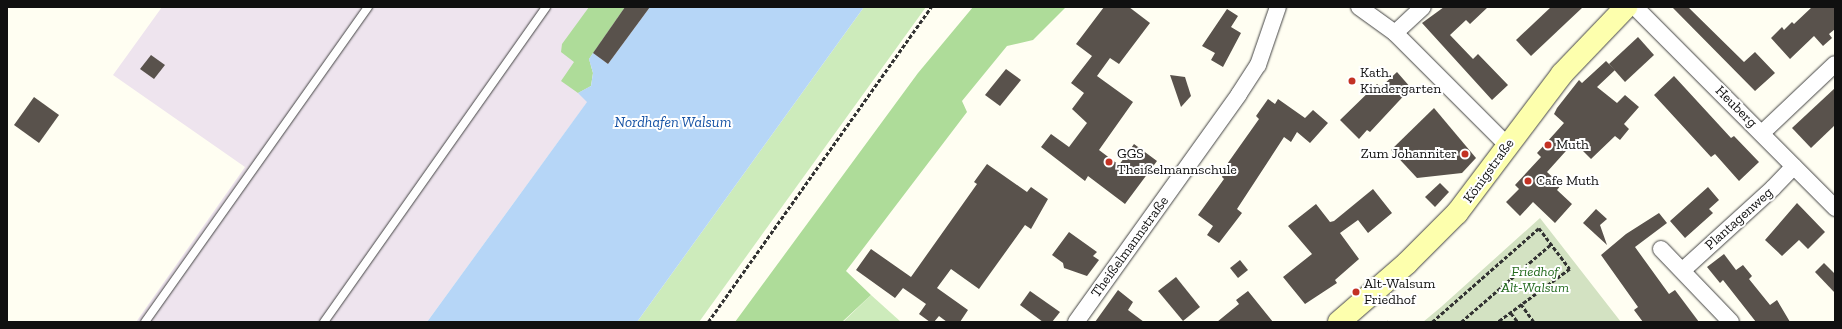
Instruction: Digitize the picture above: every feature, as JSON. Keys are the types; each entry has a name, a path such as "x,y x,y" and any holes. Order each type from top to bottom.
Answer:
{"street":[{"name":"Theißelmannstraße","path":"1076,322 1243,88 1264,52 1278,7"},
{"path":"1359,7 1395,34 1508,146"},
{"path":"1395,34 1423,7"},
{"name":"Königstraße","path":"1340,322 1391,278 1457,213 1483,183 1508,146 1562,74 1626,7"},
{"name":"Heuberg","path":"1635,7 1835,208"},
{"path":"1762,133 1835,64"},
{"name":"Plantagenweg","path":"1683,270 1773,188 1794,166"},
{"path":"1661,249 1732,322"}],"lane":[{"path":"145,322 368,7"},
{"path":"324,322 546,7"}],"path":[{"path":"708,322 931,7"},
{"path":"1432,322 1539,228 1570,269 1498,322"},
{"path":"1461,322 1551,244"},
{"path":"1521,304 1534,322"},
{"path":"1511,313 1518,322"}],"shaded area":[{"path":"162,7 650,7 608,64 592,53 588,101 427,322 136,322 245,167 113,75"}],"green space":[{"path":"589,7 625,7 589,59 593,73 591,86 578,93 561,81 574,62 561,52 562,44"},
{"path":"864,7 926,7 699,322 637,322"},
{"path":"973,7 1066,7 1033,40 1007,46 962,101 967,112 846,271 871,295 842,322 735,322 918,73"},
{"name":"Friedhof Alt-Walsum","path":"1540,218 1621,322 1423,322 1441,307"},
{"path":"871,295 901,322 843,322"}],"water":[{"name":"Nordhafen Walsum","path":"650,7 864,7 637,322 427,322 587,102 578,93 591,86 593,73 589,59 593,53 608,64"}],"building":[{"path":"625,7 650,7 608,64 593,53"},
{"path":"1104,7 1129,7 1150,23 1119,64 1110,58 1097,76 1133,102 1099,150 1119,165 1134,144 1157,161 1125,204 1088,176 1085,181 1041,147 1051,134 1069,147 1087,123 1072,109 1084,93 1071,83 1092,56 1076,44"},
{"path":"1444,7 1488,7 1470,24 1466,20 1450,35 1473,59 1478,54 1508,85 1492,100 1422,23"},
{"path":"1551,7 1583,7 1531,56 1516,40"},
{"path":"1672,7 1688,7 1744,62 1755,52 1775,73 1755,91"},
{"path":"1812,7 1835,7 1835,29 1829,34 1832,38 1823,46 1814,36 1790,59 1771,38 1782,27 1784,30 1792,22 1794,24"},
{"path":"1227,9 1238,16 1231,27 1241,33 1223,67 1211,60 1215,53 1202,46"},
{"path":"1638,37 1654,55 1625,82 1609,64"},
{"path":"151,55 165,65 154,79 140,69"},
{"path":"1606,61 1615,70 1597,87 1617,103 1625,95 1639,107 1624,124 1629,129 1620,140 1615,136 1591,159 1574,142 1547,172 1561,185 1557,190 1572,204 1555,223 1533,202 1520,216 1506,202 1519,189 1515,185 1541,157 1537,153 1564,123 1554,114 1557,108 1579,80 1582,83"},
{"path":"1006,69 1021,80 1000,106 985,95"},
{"path":"1397,72 1411,88 1370,132 1367,130 1359,139 1340,120 1377,84 1381,87"},
{"path":"1170,75 1185,77 1191,96 1181,107"},
{"path":"1674,76 1731,138 1734,136 1759,162 1739,181 1715,154 1711,157 1654,95"},
{"path":"1835,88 1835,125 1811,148 1792,128"},
{"path":"34,97 59,115 39,143 14,125"},
{"path":"1268,99 1275,104 1278,99 1305,118 1313,110 1328,123 1310,143 1297,132 1291,142 1284,137 1237,209 1242,213 1219,243 1207,235 1213,226 1198,215 1224,179 1222,177 1225,167 1259,119 1256,116"},
{"path":"1434,108 1476,158 1462,173 1417,178 1391,150"},
{"path":"987,164 1027,192 1031,187 1048,199 1031,229 1025,225 979,289 951,269 937,288 968,310 960,322 947,322 939,316 934,322 930,322 919,314 926,304 903,288 895,298 856,270 871,249 911,277 977,184 974,182"},
{"path":"1440,183 1449,192 1435,207 1425,197"},
{"path":"1708,187 1719,200 1709,209 1713,213 1685,238 1670,221"},
{"path":"1373,189 1392,213 1368,233 1358,220 1340,233 1359,259 1335,280 1337,283 1305,304 1283,277 1312,254 1288,226 1316,204 1330,222 1334,221"},
{"path":"1797,203 1825,232 1808,249 1799,240 1782,256 1765,240"},
{"path":"1596,209 1607,219 1600,225 1607,245 1583,223"},
{"path":"1659,213 1667,223 1635,247 1669,294 1675,290 1699,322 1643,322 1634,310 1638,307 1601,255 1626,234"},
{"path":"1069,232 1097,252 1093,256 1099,260 1087,276 1064,268 1063,263 1052,255"},
{"path":"1724,254 1736,270 1743,265 1752,276 1749,279 1770,305 1777,300 1790,322 1756,322 1723,280 1720,283 1707,267"},
{"path":"1240,260 1248,270 1238,278 1230,268"},
{"path":"1824,263 1835,274 1835,293 1815,272"},
{"path":"1176,277 1200,307 1183,321 1158,291"},
{"path":"1118,290 1133,302 1128,310 1144,322 1095,322"},
{"path":"1030,291 1060,312 1052,322 1043,322 1020,305"},
{"path":"1248,291 1273,322 1217,322 1239,304 1236,300"}],"place":[{"name":"Kath. Kindergarten","path":"1352,81"},
{"name":"Muth","path":"1548,145"},
{"name":"Zum Johanniter","path":"1465,154"},
{"name":"GGS Theißelmannschule","path":"1109,162"},
{"name":"Cafe Muth","path":"1528,181"},
{"name":"Alt-Walsum Friedhof","path":"1356,292"}]}
